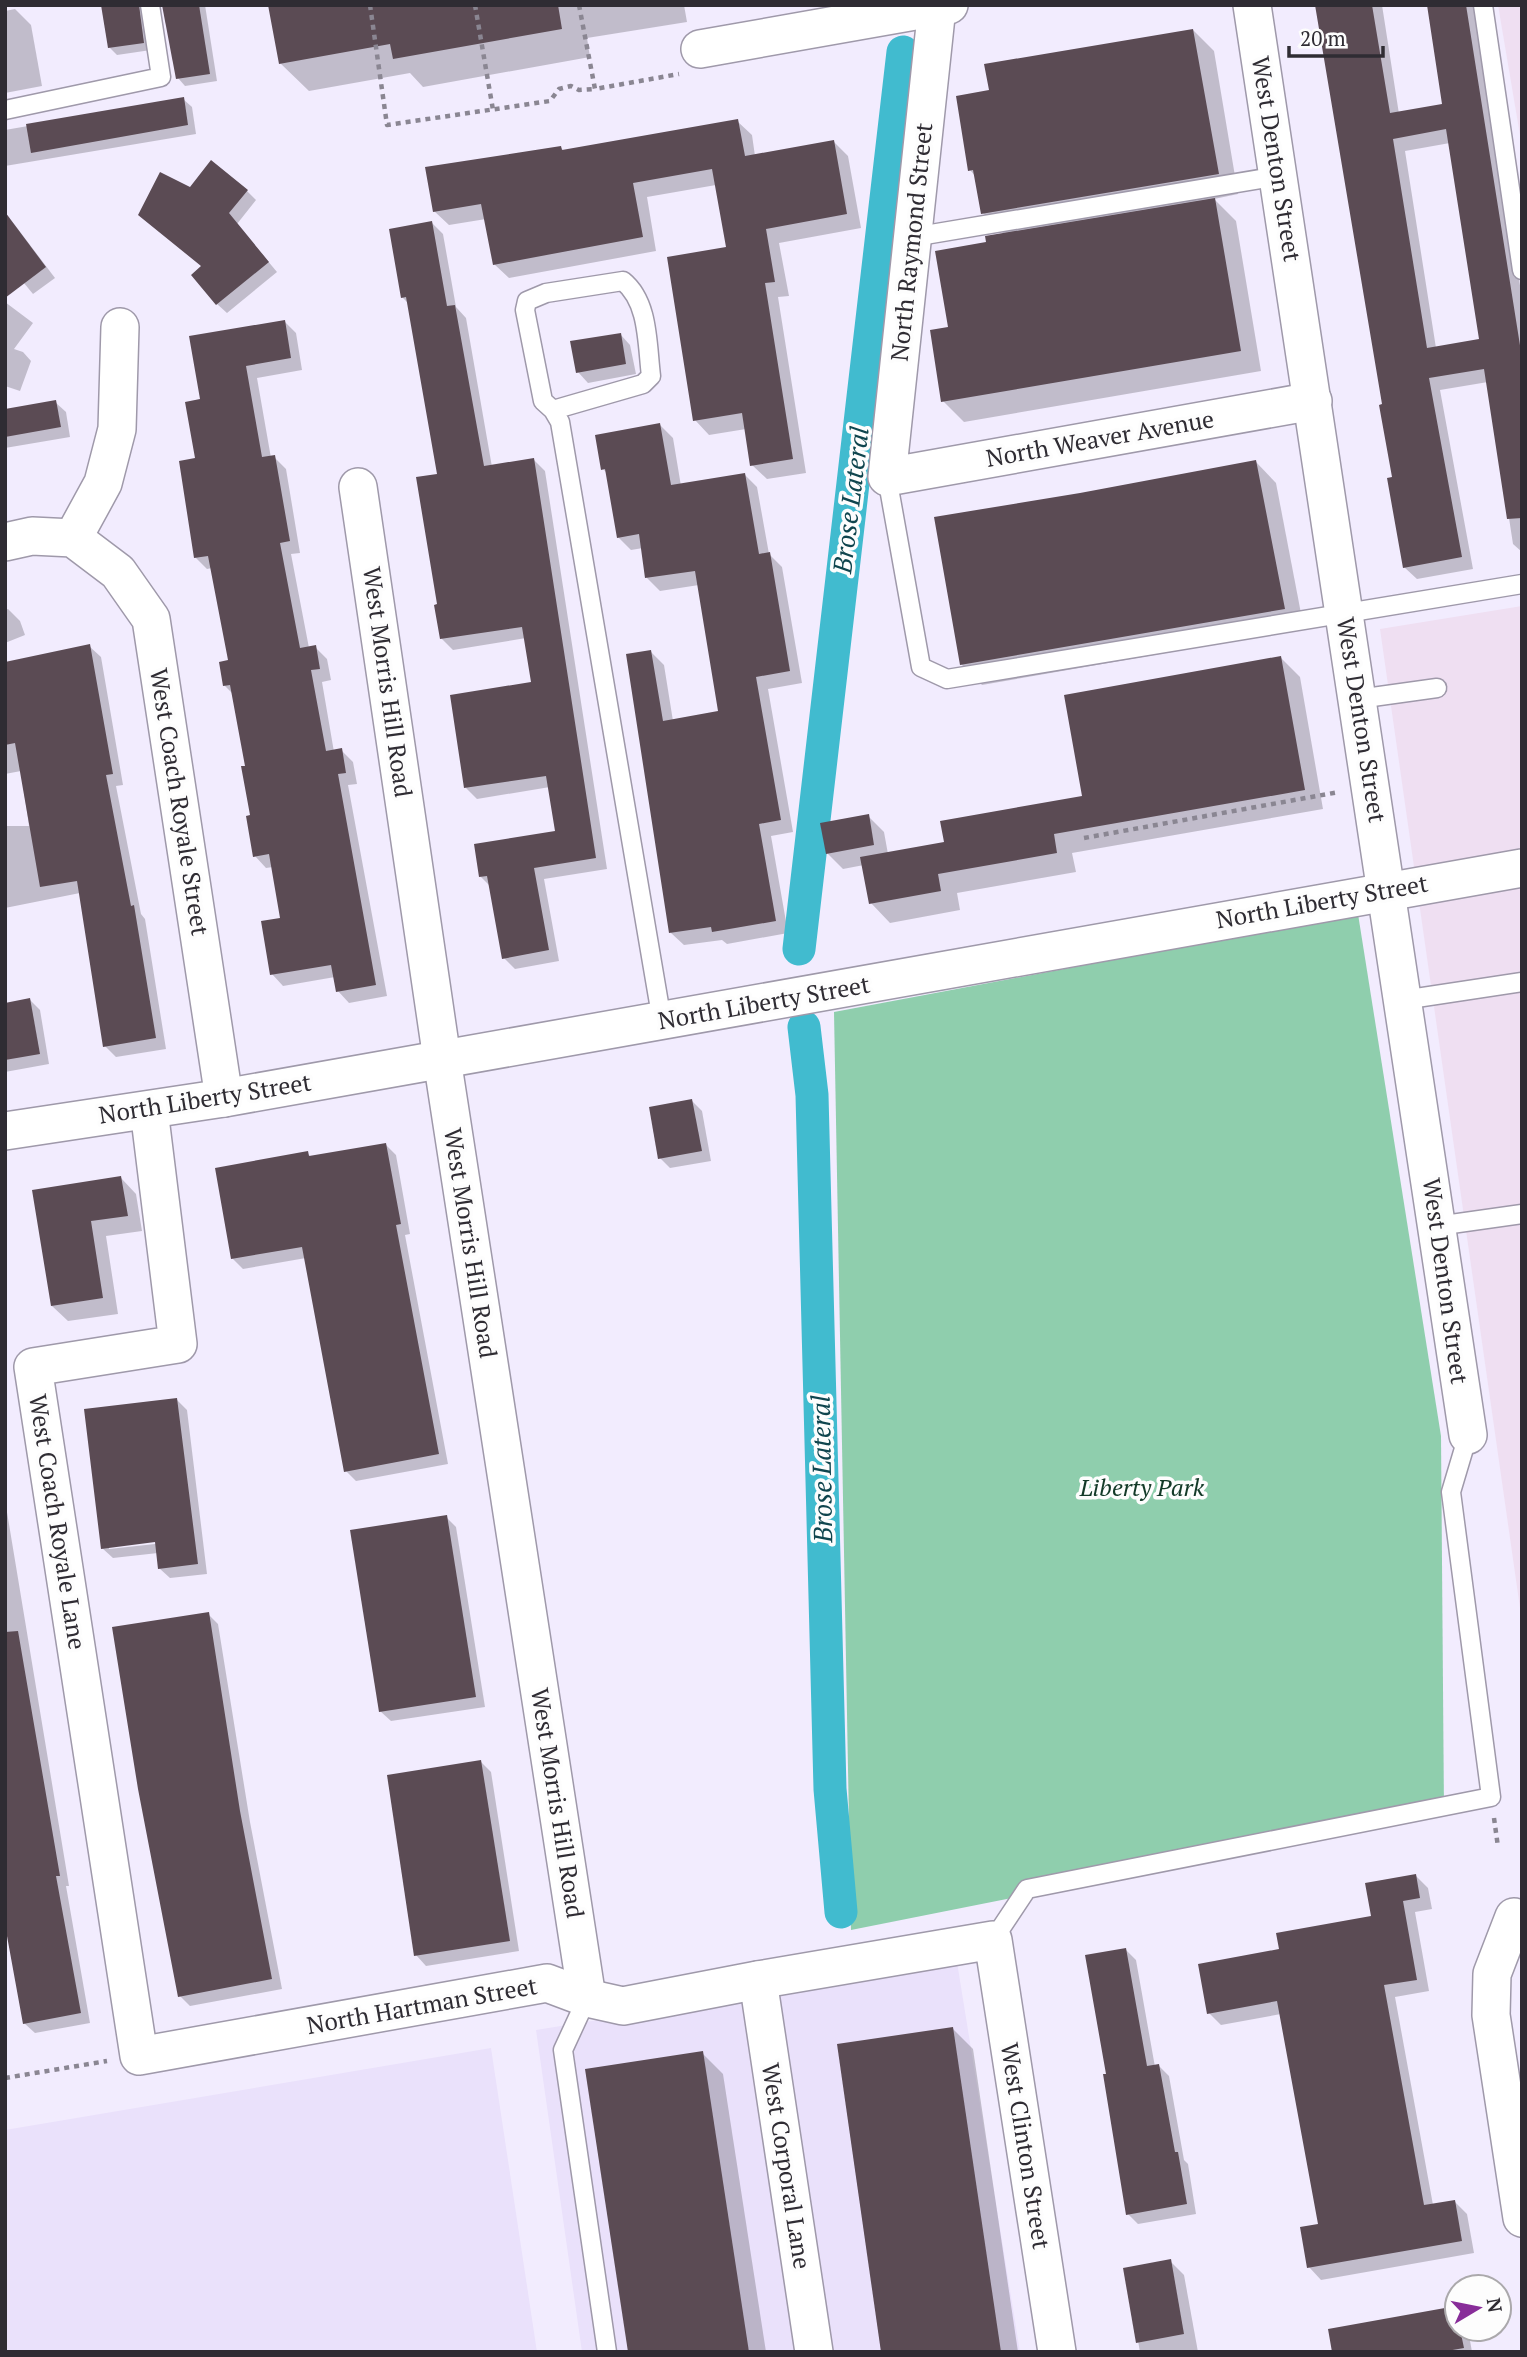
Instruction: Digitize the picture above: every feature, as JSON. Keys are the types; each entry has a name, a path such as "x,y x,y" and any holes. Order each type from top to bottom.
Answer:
{"street":[{"name":"West Denton Street","path":"1252,5 1468,1435"},
{"name":"North Raymond Street","path":"690,62 939,6 887,477"},
{"path":"5,542 32,536 73,538 103,483 117,429 120,327"},
{"name":"North Weaver Avenue","path":"887,477 1312,401"},
{"name":"West Morris Hill Road","path":"358,487 442,1059 587,1998"},
{"name":"West Coach Royale Street","path":"73,538 118,572 150,619 224,1098"},
{"name":"North Liberty Street","path":"5,1130 224,1098 1522,868"},
{"name":"West Coach Royale Lane","path":"139,2056 33,1367 178,1344 149,1110"},
{"path":"1514,1917 1492,1975 1491,2015 1522,2218"},
{"name":"North Hartman Street","path":"139,2056 547,1983 587,1998 623,2006 993,1940"},
{"name":"West Clinton Street","path":"993,1940 1057,2352"},
{"name":"West Corporal Lane","path":"758,1980 814,2352"}],"lane":[{"path":"5,110 161,77 150,5"},
{"path":"1483,5 1522,270"},
{"path":"913,237 1278,176"},
{"path":"553,410 643,384 651,376 642,308 634,289 623,281 546,293 527,302 525,310 543,401 553,410 560,422 662,1021"},
{"path":"887,477 922,667 947,679 1522,584"},
{"path":"1358,699 1437,688"},
{"path":"1403,1000 1522,982"},
{"path":"1437,1226 1522,1214"},
{"path":"993,1940 1027,1889 1491,1797 1451,1492 1468,1435"},
{"path":"587,1998 563,2050 607,2352"}],"path":[{"path":"369,5 387,125 550,101 559,89 571,86 579,90 595,89 690,62"},
{"path":"475,5 493,110"},
{"path":"579,5 595,89"},
{"path":"1084,838 1347,791"},
{"path":"5,2078 139,2056"}],"shaded area":[{"path":"1498,5 1522,5 1522,147"},
{"path":"1522,606 1522,1622 1380,629"},
{"path":"957,1962 1020,2352 582,2352 536,2030"},
{"path":"491,2048 537,2352 5,2352 5,2130"}],"green space":[{"name":"Liberty Park","path":"1358,914 1441,1436 1444,1812 851,1930 834,1012"}],"building":[{"path":"101,5 139,5 144,43 108,48"},
{"path":"162,5 199,5 210,74 176,79"},
{"path":"268,5 558,5 562,29 393,59 390,44 279,64"},
{"path":"1315,5 1372,5 1390,113 1442,104 1427,5 1466,5 1522,358 1522,518 1507,519 1484,369 1429,378 1462,557 1403,568 1387,478 1392,477 1379,405 1382,404","holes":["1446,129 1479,339 1427,348 1393,139"]},
{"path":"1193,29 1219,174 981,214 973,170 968,171 956,96 989,90 984,64"},
{"path":"184,97 188,125 31,153 26,124"},
{"path":"738,119 745,156 834,140 847,214 766,229 775,282 765,283 793,459 750,466 742,413 693,421 667,257 726,247 712,169 633,183 643,237 493,265 481,204 433,212 425,167 561,146 562,150"},
{"path":"211,160 248,190 229,213 269,262 216,305 191,275 201,266 138,215 160,172 190,187"},
{"path":"1215,198 1241,351 941,402 930,330 948,327 935,251 986,242 985,236"},
{"path":"5,212 46,267 5,298"},
{"path":"432,221 447,306 455,305 484,466 534,458 596,858 534,868 549,950 502,959 487,876 479,877 474,844 555,831 546,776 464,788 450,695 531,682 522,627 440,639 434,605 437,604 416,477 437,474 406,297 401,298 389,229"},
{"path":"285,320 291,358 246,366 262,457 275,455 290,541 280,543 300,648 316,645 320,669 311,670 326,751 342,748 346,773 338,774 376,985 336,992 331,965 270,975 261,921 280,918 269,854 253,857 246,816 250,815 241,766 245,766 230,685 223,686 219,662 228,660 208,556 194,558 179,461 195,458 185,402 200,399 189,336"},
{"path":"621,333 626,364 576,373 570,341"},
{"path":"56,400 61,427 5,437 5,409"},
{"path":"660,423 671,485 745,473 759,554 770,552 790,671 756,677 781,820 759,824 776,921 712,932 711,927 669,933 626,654 651,650 663,721 718,711 695,571 645,578 639,534 617,538 605,469 601,470 595,435"},
{"path":"1256,460 1285,609 960,665 934,517"},
{"path":"90,644 113,774 106,775 131,906 134,905 156,1038 103,1047 77,881 40,887 15,743 5,745 5,662"},
{"path":"1281,656 1305,790 1054,834 1057,853 938,874 941,891 869,904 860,857 944,842 940,821 1082,796 1064,695"},
{"path":"869,814 874,845 826,854 820,823"},
{"path":"30,998 40,1054 5,1060 5,1003"},
{"path":"692,1099 702,1151 658,1159 649,1107"},
{"path":"386,1143 401,1224 396,1225 439,1454 344,1472 302,1247 231,1259 215,1168 308,1151 309,1156"},
{"path":"121,1176 128,1216 91,1221 103,1298 51,1306 32,1190"},
{"path":"177,1398 198,1564 158,1569 155,1542 101,1549 84,1409"},
{"path":"447,1515 476,1697 379,1712 350,1530"},
{"path":"209,1612 240,1811 272,1979 178,1997 138,1789 112,1627"},
{"path":"18,1631 60,1876 56,1876 81,2013 23,2024 5,1925 5,1632"},
{"path":"481,1760 510,1941 414,1956 387,1775"},
{"path":"1416,1874 1420,1898 1403,1901 1417,1980 1384,1985 1424,2205 1455,2200 1462,2241 1307,2268 1300,2227 1318,2224 1277,2001 1207,2014 1198,1964 1279,1949 1276,1933 1371,1916 1365,1883"},
{"path":"1126,1948 1147,2066 1159,2064 1187,2204 1126,2215 1103,2074 1106,2074 1085,1955"},
{"path":"953,2027 1001,2352 881,2352 837,2044"},
{"path":"703,2051 749,2352 628,2352 585,2069"},
{"path":"1171,2259 1184,2334 1136,2343 1123,2268"},
{"path":"1443,2308 1443,2343 1463,2343 1464,2348 1441,2352 1332,2352 1328,2329"}],"waterway":[{"name":"Brose Lateral","path":"799,949 903,52"},
{"name":"Brose Lateral","path":"804,1027 812,1095 830,1789 841,1912"}]}
